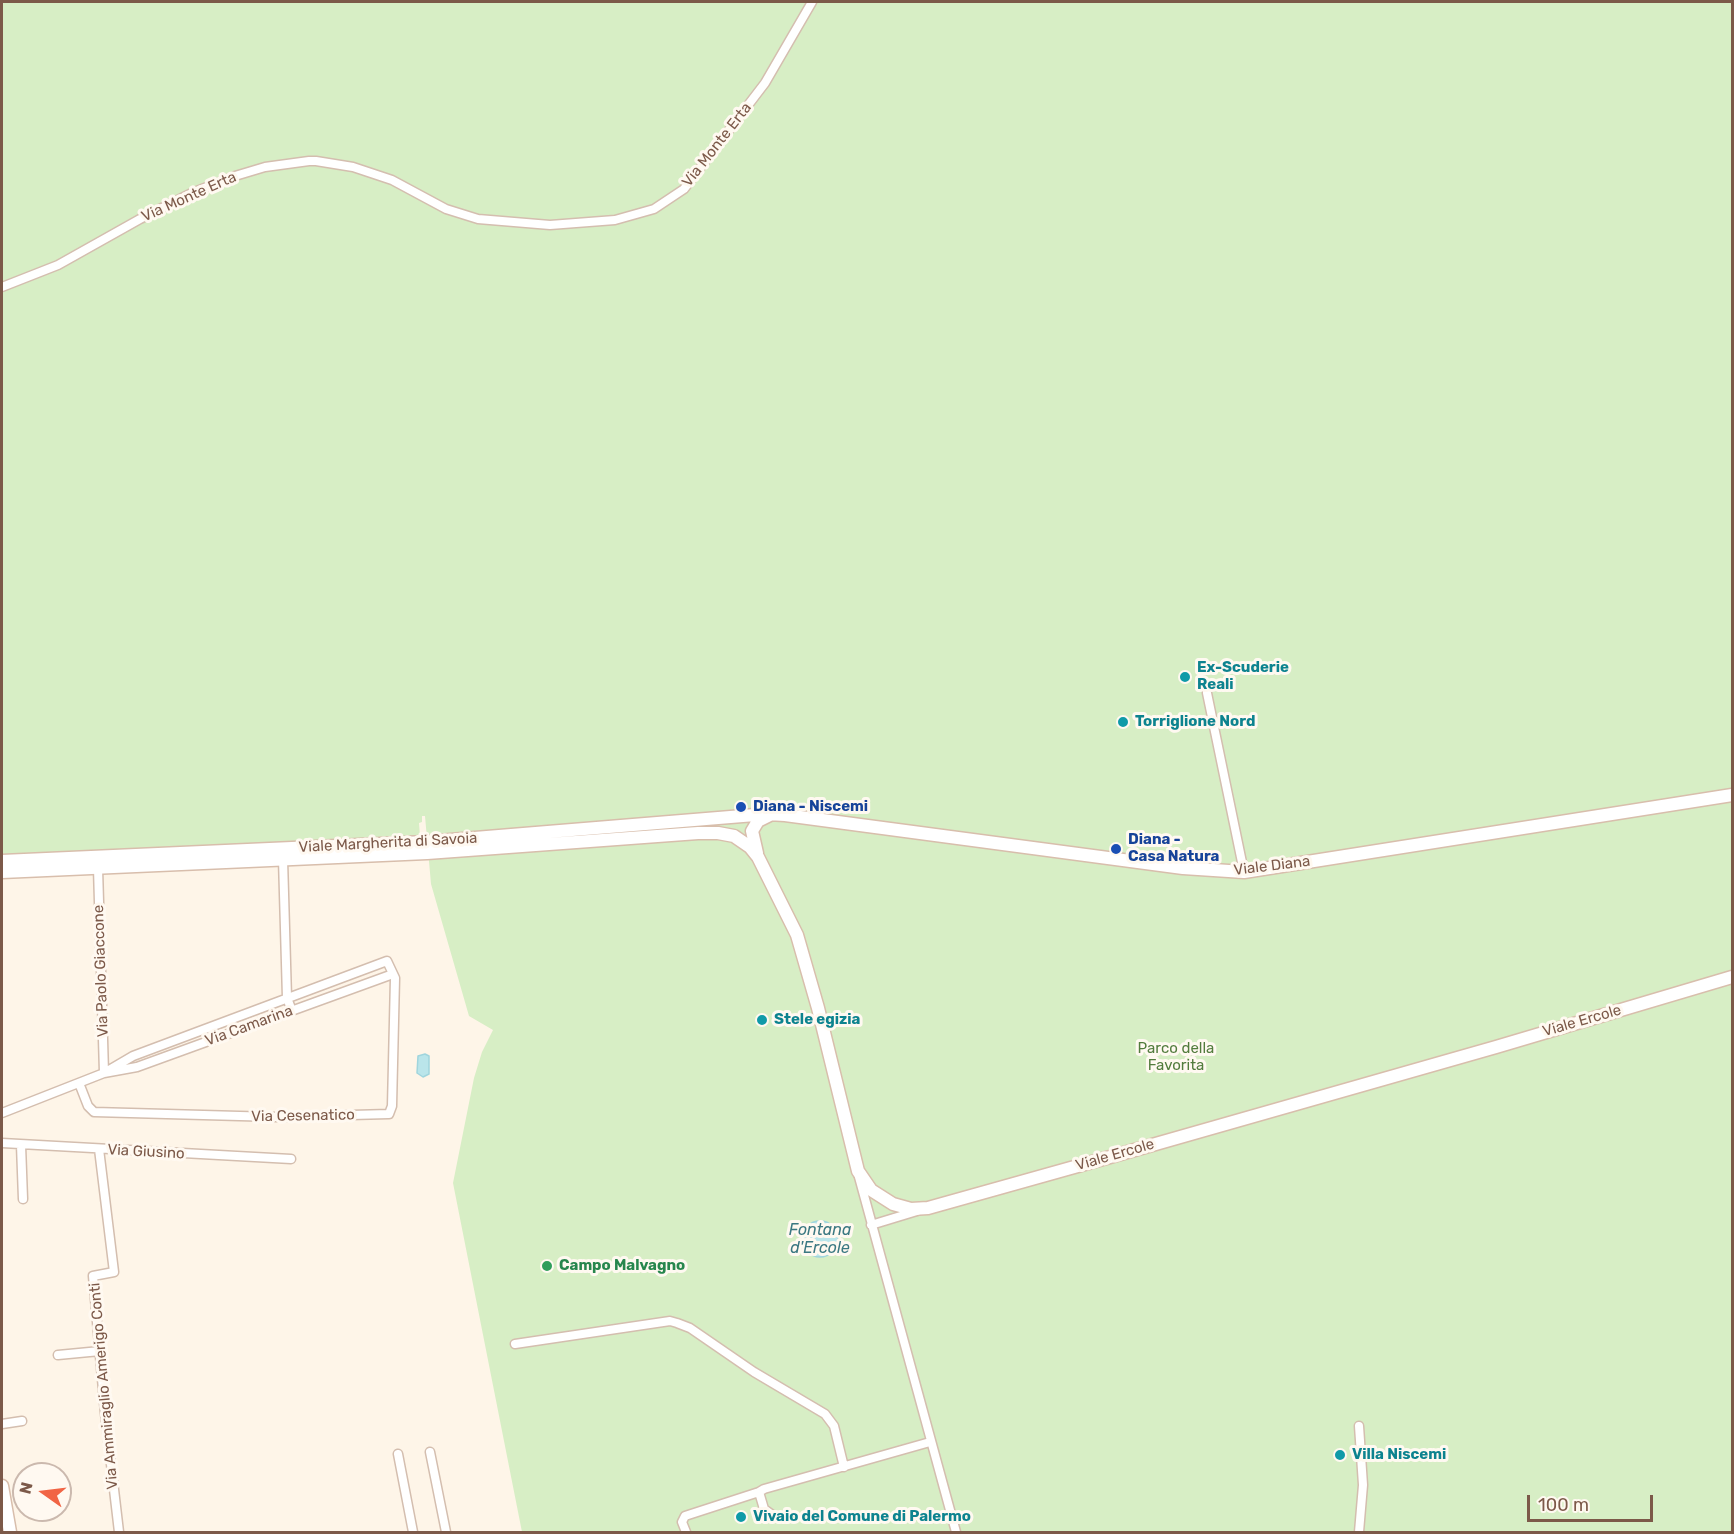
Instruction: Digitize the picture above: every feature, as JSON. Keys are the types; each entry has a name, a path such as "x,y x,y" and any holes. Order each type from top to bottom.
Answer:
{"street":[{"name":"Via Monte Erta","path":"2,287 58,265 194,192 265,167 309,161 353,167 392,180 446,209 478,219 550,225 615,220 654,209 684,189 765,83 812,2"},
{"path":"1207,693 1244,872"},
{"name":"Viale Diana","path":"774,814 1183,868 1244,872 1732,795"},
{"path":"758,857 752,831 763,817 774,814"},
{"name":"Viale Margherita di Savoia","path":"2,861 426,842 774,814"},
{"name":"Viale Margherita di Savoia","path":"2,872 436,852 698,832 734,836"},
{"name":"Viale Ercole","path":"734,836 750,847 758,857 797,934 858,1171 871,1190 882,1198 911,1209 928,1208 1485,1050 1732,977"},
{"path":"283,859 287,998 292,1011"},
{"name":"Via Paolo Giaccone","path":"98,868 104,1074"},
{"name":"Via Camarina","path":"104,1074 133,1056 387,960"},
{"name":"Via Cesenatico","path":"79,1083 88,1106 94,1112 276,1117 389,1114 392,1106 395,981 387,960"},
{"name":"Via Camarina","path":"2,1113 104,1074 137,1067 393,974"},
{"name":"Via Giusino","path":"2,1143 291,1159"},
{"path":"21,1145 23,1199"},
{"name":"Via Ammiraglio Amerigo Conti","path":"99,1149 114,1272 93,1276 105,1413 119,1533"},
{"path":"858,1171 956,1533"},
{"path":"871,1225 928,1208"},
{"path":"515,1344 670,1322 677,1323 690,1328 754,1372 825,1414 834,1426 844,1467"},
{"path":"58,1355 100,1351"},
{"path":"2,1424 22,1421"},
{"path":"1359,1426 1363,1485 1359,1533"},
{"path":"686,1532 682,1522 685,1516 780,1483 930,1442"},
{"path":"430,1452 446,1533"},
{"path":"398,1454 413,1533"},
{"path":"2,1486 10,1533"},
{"path":"759,1492 764,1509 771,1514"}],"green space":[{"name":"Parco della Favorita","path":"2,2 1732,2 1732,1532 522,1532 453,1183 474,1078 482,1052 493,1030 469,1016 431,884 425,816 422,816 422,822 419,823 420,836 2,855"}],"water":[{"path":"425,1054 429,1056 429,1074 423,1077 417,1073 418,1056"},
{"name":"Fontana d'Ercole","path":"820,1221 833,1226 838,1239 833,1252 820,1257 807,1252 802,1239 807,1226"}],"place":[{"name":"Ex-Scuderie Reali","path":"1185,677"},
{"name":"Torriglione Nord","path":"1123,722"},
{"name":"Diana - Niscemi","path":"741,807"},
{"name":"Diana - Casa Natura","path":"1116,849"},
{"name":"Stele egizia","path":"762,1020"},
{"name":"Campo Malvagno","path":"547,1266"},
{"name":"Villa Niscemi","path":"1340,1455"},
{"name":"Vivaio del Comune di Palermo","path":"741,1517"}]}
